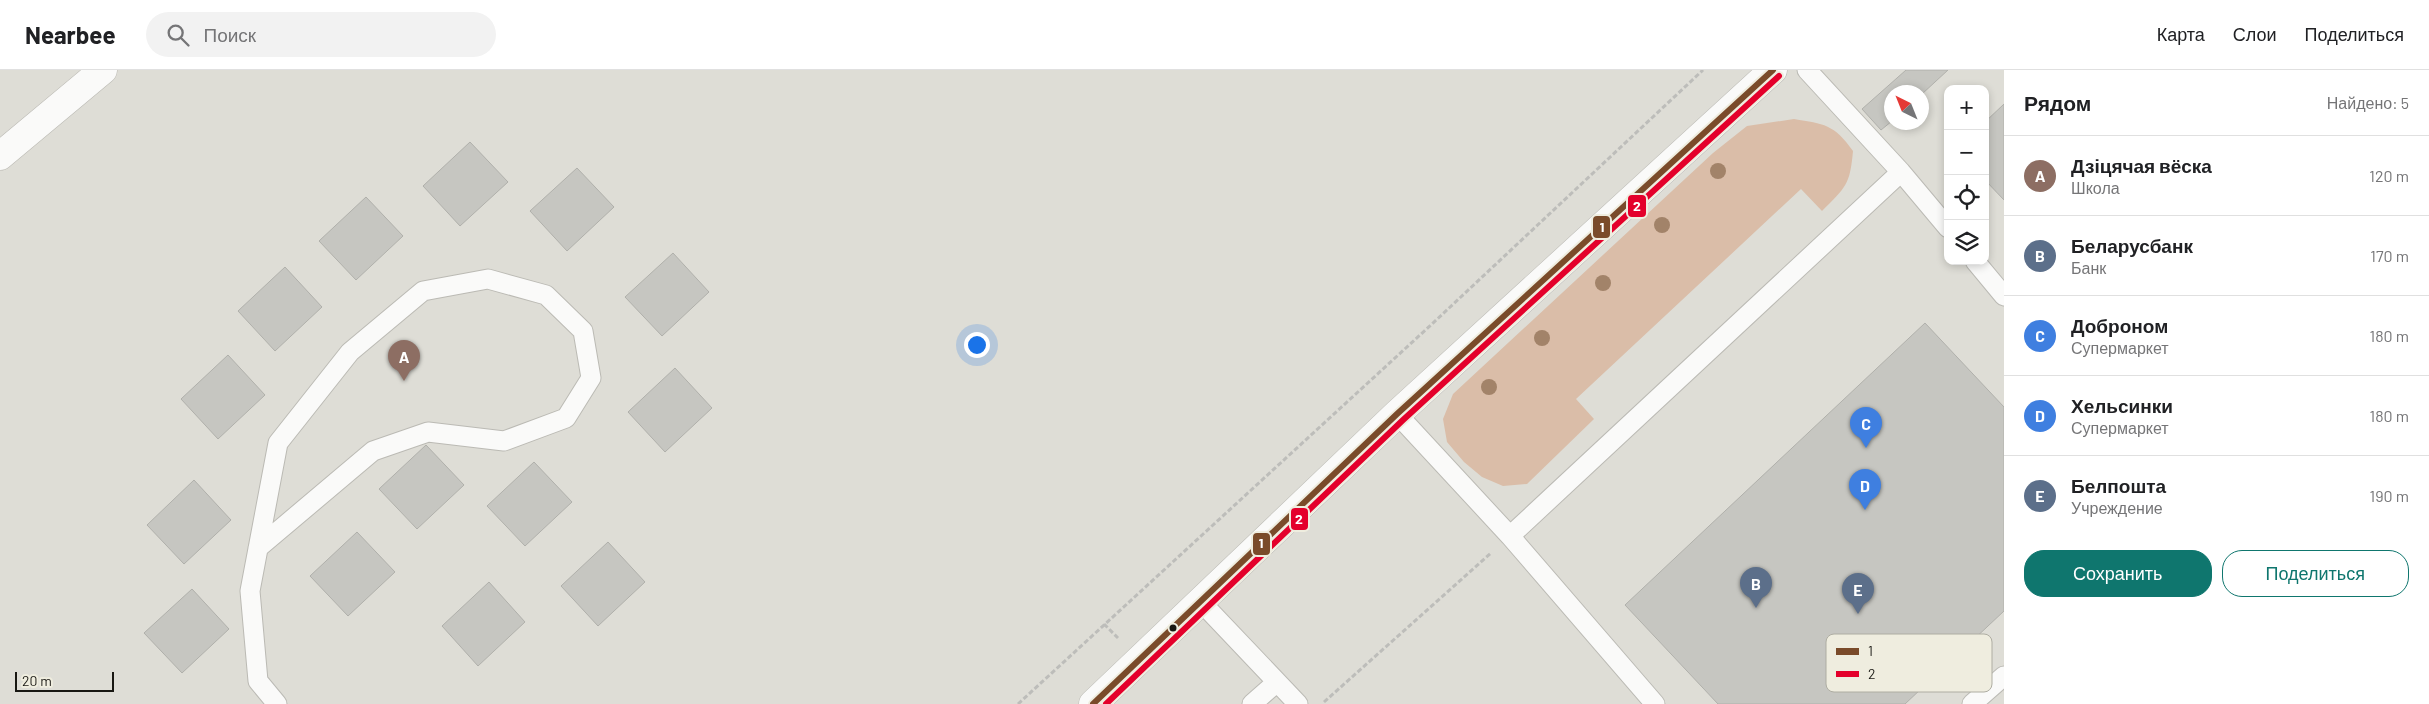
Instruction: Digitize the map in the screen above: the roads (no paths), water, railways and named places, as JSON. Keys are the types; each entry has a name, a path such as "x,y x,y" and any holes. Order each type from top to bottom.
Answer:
{"street":[{"path":"0,156 103,70"},
{"path":"1093,704 1202,603 1397,414 1773,70"}],"lane":[{"path":"1807,70 1901,172 1944,223"},
{"path":"1510,536 1901,172"},
{"path":"1978,265 2004,296"},
{"path":"258,548 372,451 428,432 504,441 566,418 591,378 583,332 546,295 488,279 423,291 350,352 278,442 258,548 250,591 258,681 278,704"},
{"path":"1397,414 1510,536 1655,704"},
{"path":"1202,603 1298,704"},
{"path":"1992,686 2004,676"},
{"path":"1252,704 1277,682"},
{"path":"1972,704 1986,692"}],"place":[{"name":"Дзіцячая вёска","path":"404,381"},
{"name":"Доброном","path":"1866,448"},
{"name":"Хельсинки","path":"1865,510"},
{"name":"Беларусбанк","path":"1756,608"},
{"name":"Белпошта","path":"1858,614"}]}
